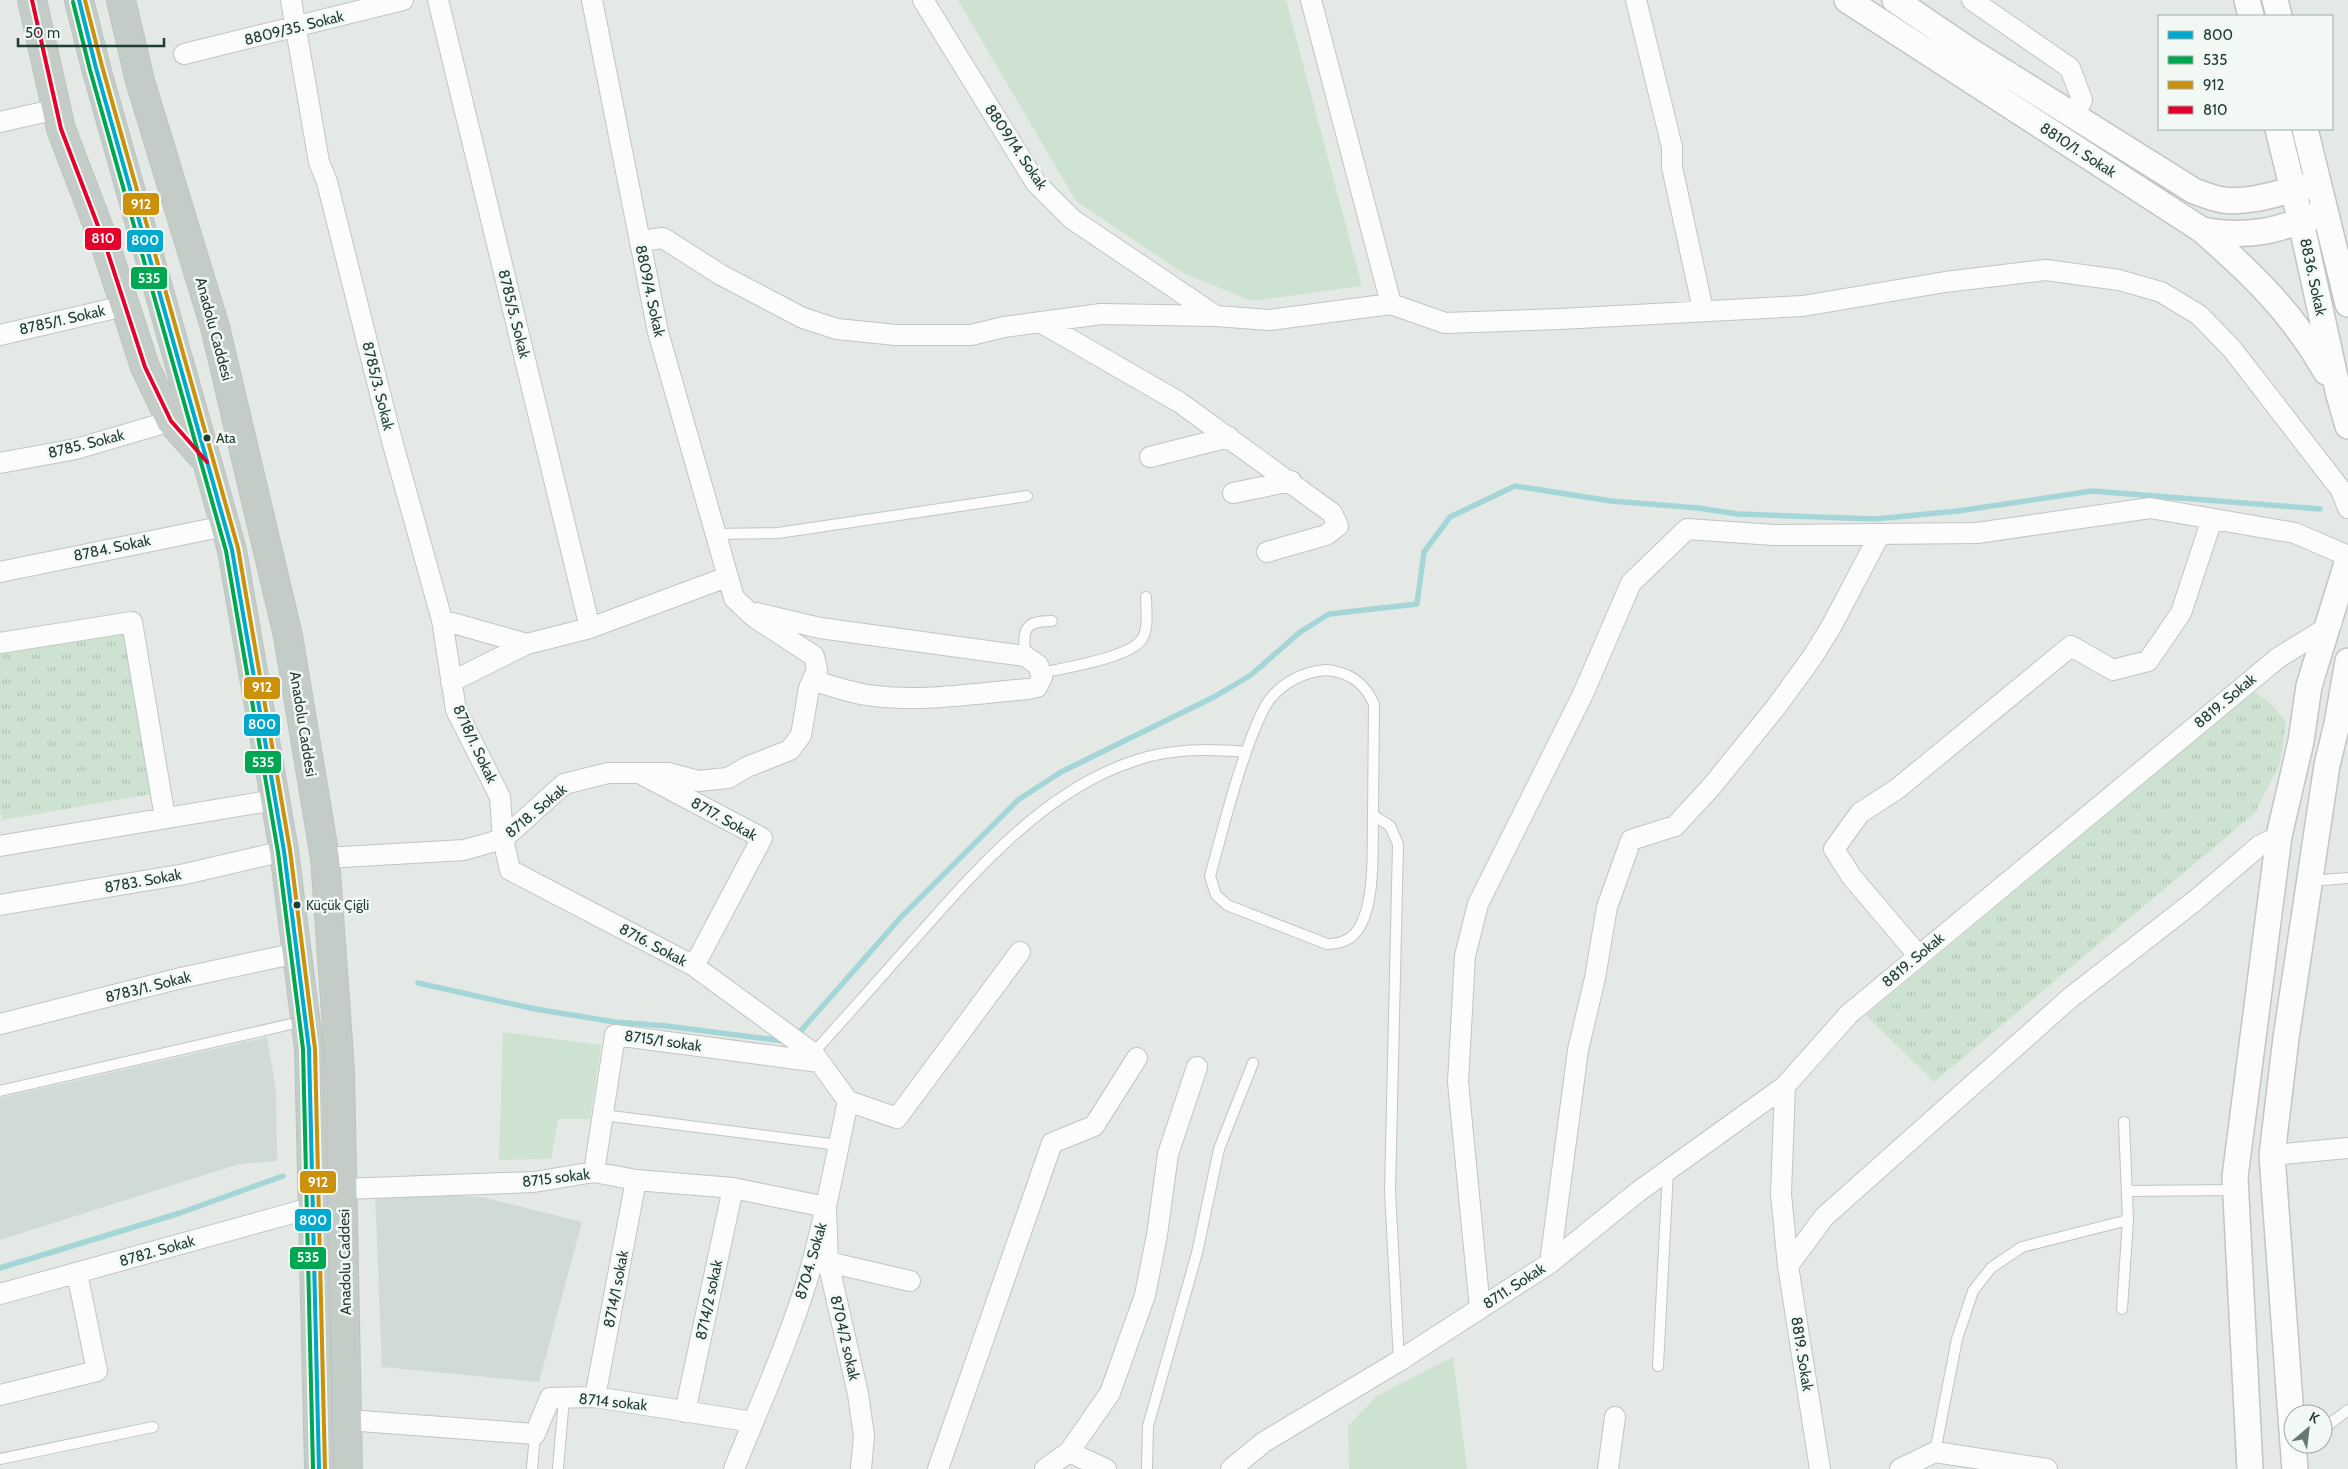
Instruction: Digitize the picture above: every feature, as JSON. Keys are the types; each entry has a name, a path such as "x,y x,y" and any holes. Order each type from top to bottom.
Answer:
{"highway":[{"path":"32,0 61,129 106,247 145,367 171,421 207,462"},
{"name":"Anadolu Caddesi","path":"79,0 96,68 234,559 284,851 309,1049 319,1469"},
{"name":"Anadolu Caddesi","path":"121,0 140,81 220,347 288,636 325,858 340,1070 348,1469"}],"street":[{"name":"8785/3. Sokak","path":"291,0 319,162 327,182 391,438 442,620"},
{"name":"8809/35. Sokak","path":"184,54 296,28 403,0"},
{"name":"8785/5. Sokak","path":"438,0 590,628"},
{"name":"8809/4. Sokak","path":"592,0 658,332 727,577"},
{"name":"8809/14. Sokak","path":"923,0 1036,183 1072,219 1115,250 1216,316"},
{"path":"1311,0 1391,304"},
{"path":"1636,0 1672,147 1672,167 1703,310"},
{"name":"8810/1. Sokak","path":"1847,0 2202,230 2228,235 2254,234 2301,222 2325,212"},
{"name":"8810/1. Sokak","path":"1895,0 1969,50 2194,191 2222,200 2240,201 2257,199 2292,188 2318,184"},
{"path":"1972,0 2070,68 2082,100 2075,115"},
{"path":"2247,0 2251,15"},
{"path":"2275,0 2279,15"},
{"path":"0,122 57,109"},
{"name":"8836. Sokak","path":"2278,130 2301,222 2339,396 2348,426"},
{"path":"2305,130 2348,304"},
{"path":"2202,230 2276,300 2311,346 2339,396"},
{"path":"640,241 663,238 721,275 769,302 803,318 837,329 896,335 972,335 1040,322 1101,314 1216,316 1269,320 1391,304 1444,323 1560,319 1803,306 1944,282 2046,270 2119,280 2161,292 2198,315 2232,349 2341,490 2348,508"},
{"name":"8785/1. Sokak","path":"0,335 124,306"},
{"path":"1040,322 1180,402 1291,481 1332,513 1338,526 1326,535 1267,552"},
{"name":"8785. Sokak","path":"0,464 76,449 171,421"},
{"path":"1150,457 1229,437"},
{"path":"1233,493 1291,481"},
{"path":"1480,1309 1458,1082 1465,956 1478,904 1583,694 1631,583 1687,529 1774,535 1977,533 2150,508 2295,533 2348,558 2309,686 2301,741 2279,836 2235,1177 2250,1469"},
{"path":"1918,955 1851,876 1834,849 1860,813 1897,789 2071,646 2113,670 2148,661 2182,613 2212,518"},
{"name":"8784. Sokak","path":"0,572 225,526"},
{"path":"1550,1263 1578,1050 1595,978 1607,907 1631,840 1675,826 1712,786 1776,707 1831,627 1880,534"},
{"path":"451,682 527,644 590,628 727,577"},
{"name":"8718. Sokak","path":"325,858 464,850 503,839 564,784 608,773 668,772 698,781 728,778 754,764 790,750 801,735 804,708 817,670 814,656 748,611 734,598 727,577"},
{"name":"8819. Sokak","path":"1820,1469 1788,1266 1781,1194 1785,1086 1849,1014 2278,658 2328,627 2348,599"},
{"path":"748,611 820,628 1025,656 1038,665 1041,673 1040,684 1028,689 918,697 876,696 846,691 813,680"},
{"path":"442,620 527,644"},
{"name":"8718/1. Sokak","path":"442,620 456,710 500,797 503,839"},
{"path":"0,643 132,622 165,818"},
{"path":"2292,1404 2272,1155 2286,1038 2327,764 2345,700 2348,661"},
{"name":"8717. Sokak","path":"639,772 762,838 694,966"},
{"path":"0,846 275,800"},
{"path":"1788,1266 1824,1218 2070,998 2196,900 2259,846 2279,836"},
{"name":"8716. Sokak","path":"503,839 510,870 694,966 816,1058"},
{"name":"8783. Sokak","path":"0,904 185,874 284,851"},
{"path":"816,1058 848,1101 897,1118 1020,952"},
{"name":"8783/1. Sokak","path":"0,1024 181,978 297,953"},
{"name":"8715/1 sokak","path":"594,1172 615,1035 816,1058"},
{"path":"938,1469 1052,1143 1094,1126 1137,1058"},
{"path":"1069,1460 1110,1393 1145,1295 1158,1235 1168,1154 1197,1067"},
{"name":"8711. Sokak","path":"1231,1469 1264,1442 1399,1361 1550,1263 1668,1170 1785,1086"},
{"name":"8704. Sokak","path":"734,1469 790,1332 806,1283 826,1207 848,1101"},
{"path":"2272,1155 2348,1148"},
{"name":"8715 sokak","path":"343,1189 534,1182 594,1172 636,1180 732,1188 826,1207"},
{"name":"8714/1 sokak","path":"595,1397 636,1180"},
{"name":"8714/2 sokak","path":"685,1412 732,1188"},
{"name":"8782. Sokak","path":"0,1294 314,1207"},
{"name":"8704/2 sokak","path":"826,1207 828,1262 858,1394 864,1436 862,1469"},
{"path":"828,1262 910,1281"},
{"path":"0,1395 97,1372 77,1273"},
{"name":"8714 sokak","path":"535,1434 550,1398 595,1397 753,1422"},
{"path":"1608,1469 1615,1417"},
{"path":"347,1420 535,1434"},
{"path":"1900,1469 1934,1452 2047,1469"},
{"path":"1045,1469 1069,1460 1106,1469"}],"lane":[{"path":"715,534 778,533 1027,496"},
{"path":"1041,673 1090,663 1120,653 1139,643 1145,632 1146,597"},
{"path":"1025,656 1024,636 1029,626 1037,621 1052,621"},
{"path":"1315,671 1337,671 1348,675 1364,686 1374,704 1373,860 1370,890 1362,922 1350,938 1335,944 1327,944 1233,908 1216,895 1210,876 1246,752 1262,711 1285,684 1315,671"},
{"path":"816,1058 986,862 1018,832 1071,792 1114,768 1161,754 1208,749 1246,752"},
{"path":"1373,815 1390,826 1398,844 1390,1191 1399,1361"},
{"path":"2310,881 2348,878"},
{"path":"0,1091 306,1021"},
{"path":"1147,1469 1148,1426 1196,1254 1219,1149 1254,1063"},
{"path":"603,1115 838,1146"},
{"path":"2122,1309 2128,1220 2124,1122"},
{"path":"1658,1366 1668,1170"},
{"path":"2127,1191 2236,1190"},
{"path":"1934,1452 1957,1339 1972,1291 1991,1268 2022,1247 2128,1220"},
{"path":"558,1469 564,1398"},
{"path":"2333,1421 2348,1410"},
{"path":"0,1459 153,1427"},
{"path":"532,1469 535,1434"}],"shaded area":[{"path":"267,1037 276,1089 277,1161 239,1164 0,1240 0,1098"},
{"path":"375,1193 482,1197 582,1222 539,1382 382,1367"}],"green space":[{"path":"958,0 1286,0 1362,286 1252,301 1183,273 1076,201"},
{"path":"125,627 152,794 2,820 0,811 0,645"},
{"path":"2254,692 2270,703 2286,722 2280,763 2255,813 1934,1082 1866,1015"},
{"path":"503,1032 601,1045 590,1119 558,1119 551,1159 499,1160"},
{"path":"1453,1357 1467,1469 1349,1469 1348,1426 1377,1396"}],"waterway":[{"path":"798,1034 902,916 1018,800 1061,772 1214,697 1251,675 1300,632 1329,614 1417,604 1424,552 1450,517 1515,486 1611,501 1698,508 1738,514 1875,519 1958,511 2092,491 2320,509"},
{"path":"418,983 535,1009 615,1022 666,1026 784,1041"},
{"path":"0,1268 180,1213 283,1176"}],"transit line":[{"name":"810","path":"32,0 61,129 106,247 145,367 171,421 207,462"},
{"name":"800","path":"79,0 96,68 232,550 284,851 309,1049 319,1469"},
{"name":"912","path":"85,0 238,548 290,850 315,1049 325,1469"},
{"name":"535","path":"73,2 90,70 226,551 278,852 303,1049 313,1469"}],"place":[{"name":"Ata","path":"207,438"},
{"name":"Küçük Çiğli","path":"297,905"}]}
